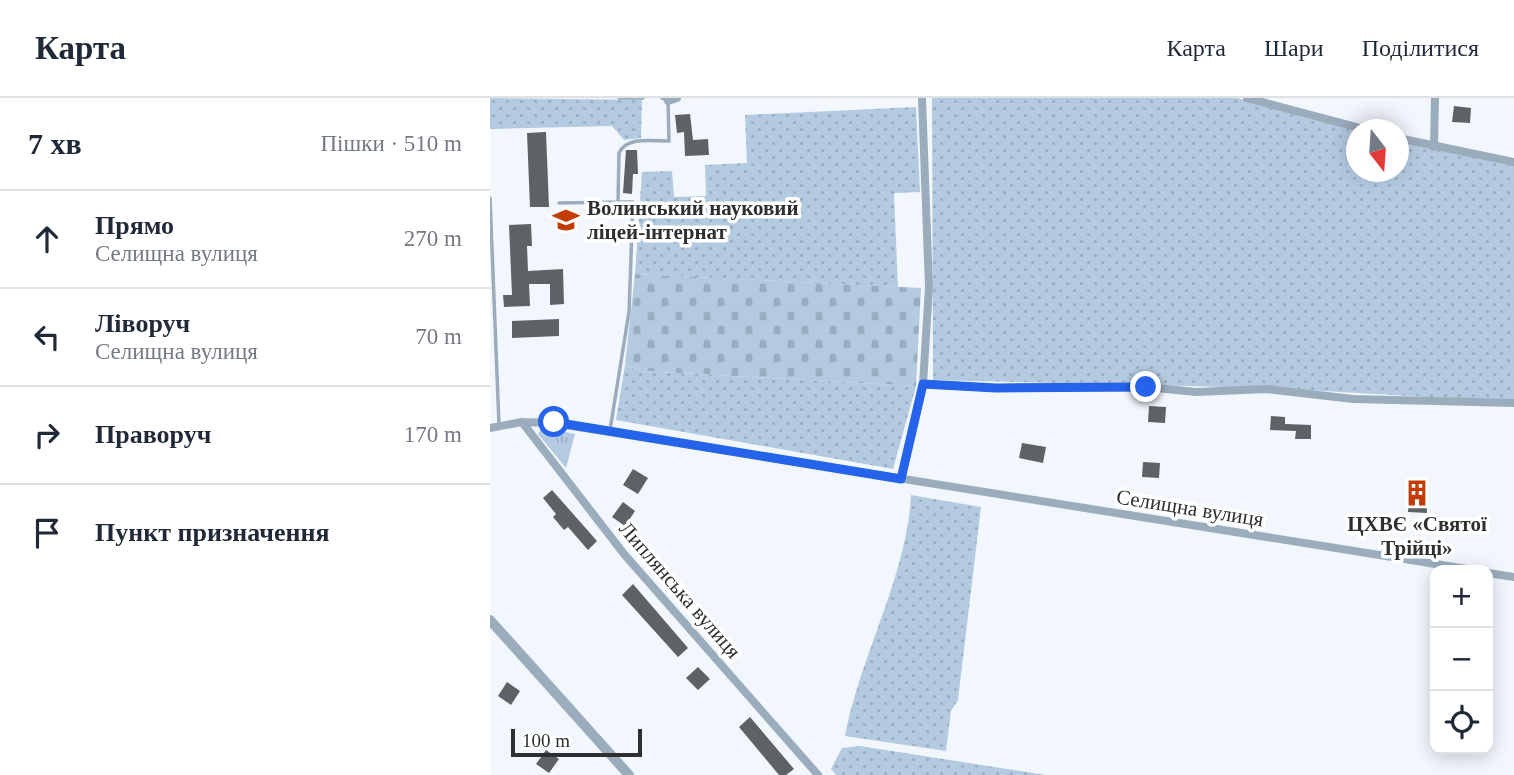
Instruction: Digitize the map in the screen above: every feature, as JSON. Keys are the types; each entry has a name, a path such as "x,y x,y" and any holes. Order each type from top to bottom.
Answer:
{"street":[{"path":"665,99 677,98"},
{"path":"901,479 923,384 929,287 922,98"},
{"path":"1247,98 1346,124"},
{"path":"1434,147 1435,98"},
{"path":"1409,141 1514,162"},
{"path":"923,384 996,388 1146,387 1196,392 1267,389 1353,399 1514,403"},
{"name":"Селищна вулиця","path":"495,427 522,422 554,422 1442,565"},
{"name":"Липлянська вулиця","path":"522,422 624,554 818,775"},
{"path":"1493,573 1514,577"},
{"path":"490,620 629,775"}],"lane":[{"path":"619,98 643,98"},
{"path":"618,202 619,153 622,146 629,142 669,141 665,99"},
{"path":"490,198 495,427"},
{"path":"559,203 633,202 630,298 609,432"}],"green space":[{"path":"490,98 642,100 641,138 624,140 612,126 490,129"},
{"path":"932,98 1237,98 1346,127 1346,182 1409,182 1409,142 1514,166 1514,402 1269,388 933,380"},
{"path":"916,107 920,192 894,193 898,287 635,274 642,172 672,171 674,197 706,196 705,165 747,163 745,115"},
{"path":"635,274 921,288 916,386 641,371 625,365"},
{"path":"625,365 641,371 916,386 893,469 616,420"},
{"path":"542,427 575,434 566,468 538,434"},
{"path":"911,495 981,507 958,700 951,711 946,751 845,736 861,676 901,556"},
{"path":"860,746 1046,775 836,775 831,769 842,748"}],"building":[{"path":"1454,106 1471,108 1470,123 1452,122"},
{"path":"690,114 693,140 708,139 709,155 685,156 684,132 677,133 675,115"},
{"path":"546,132 549,207 530,207 527,133"},
{"path":"626,150 637,150 638,174 633,174 632,194 623,193"},
{"path":"531,224 532,246 527,246 528,271 563,269 564,304 550,305 550,284 529,284 530,306 504,307 503,295 512,295 509,225"},
{"path":"559,319 559,336 512,338 512,321"},
{"path":"1149,406 1166,407 1165,423 1148,422"},
{"path":"1271,416 1285,417 1285,424 1311,425 1311,439 1295,439 1296,431 1270,430"},
{"path":"1022,443 1046,447 1043,463 1019,458"},
{"path":"1143,462 1160,463 1159,478 1142,477"},
{"path":"633,469 648,478 638,494 623,485"},
{"name":"ЦХВЄ «Святої Трійці»","path":"1410,481 1426,482 1427,513 1408,512"},
{"path":"552,490 597,541 588,550 568,527 564,530 553,517 556,514 543,498"},
{"path":"623,502 635,511 625,526 612,517"},
{"path":"633,584 688,648 678,657 622,595"},
{"path":"698,667 710,679 698,690 686,678"},
{"path":"507,682 520,691 511,705 498,696"},
{"path":"750,717 794,769 786,775 779,775 739,727"},
{"path":"546,750 559,759 549,773 536,764"}],"place":[{"name":"Волинський науковий ліцей-інтернат","path":"566,220"},
{"name":"ЦХВЄ «Святої Трійці»","path":"1417,493"}],"route":[{"path":"554,422 901,479 923,384 996,388 1146,387"}]}
